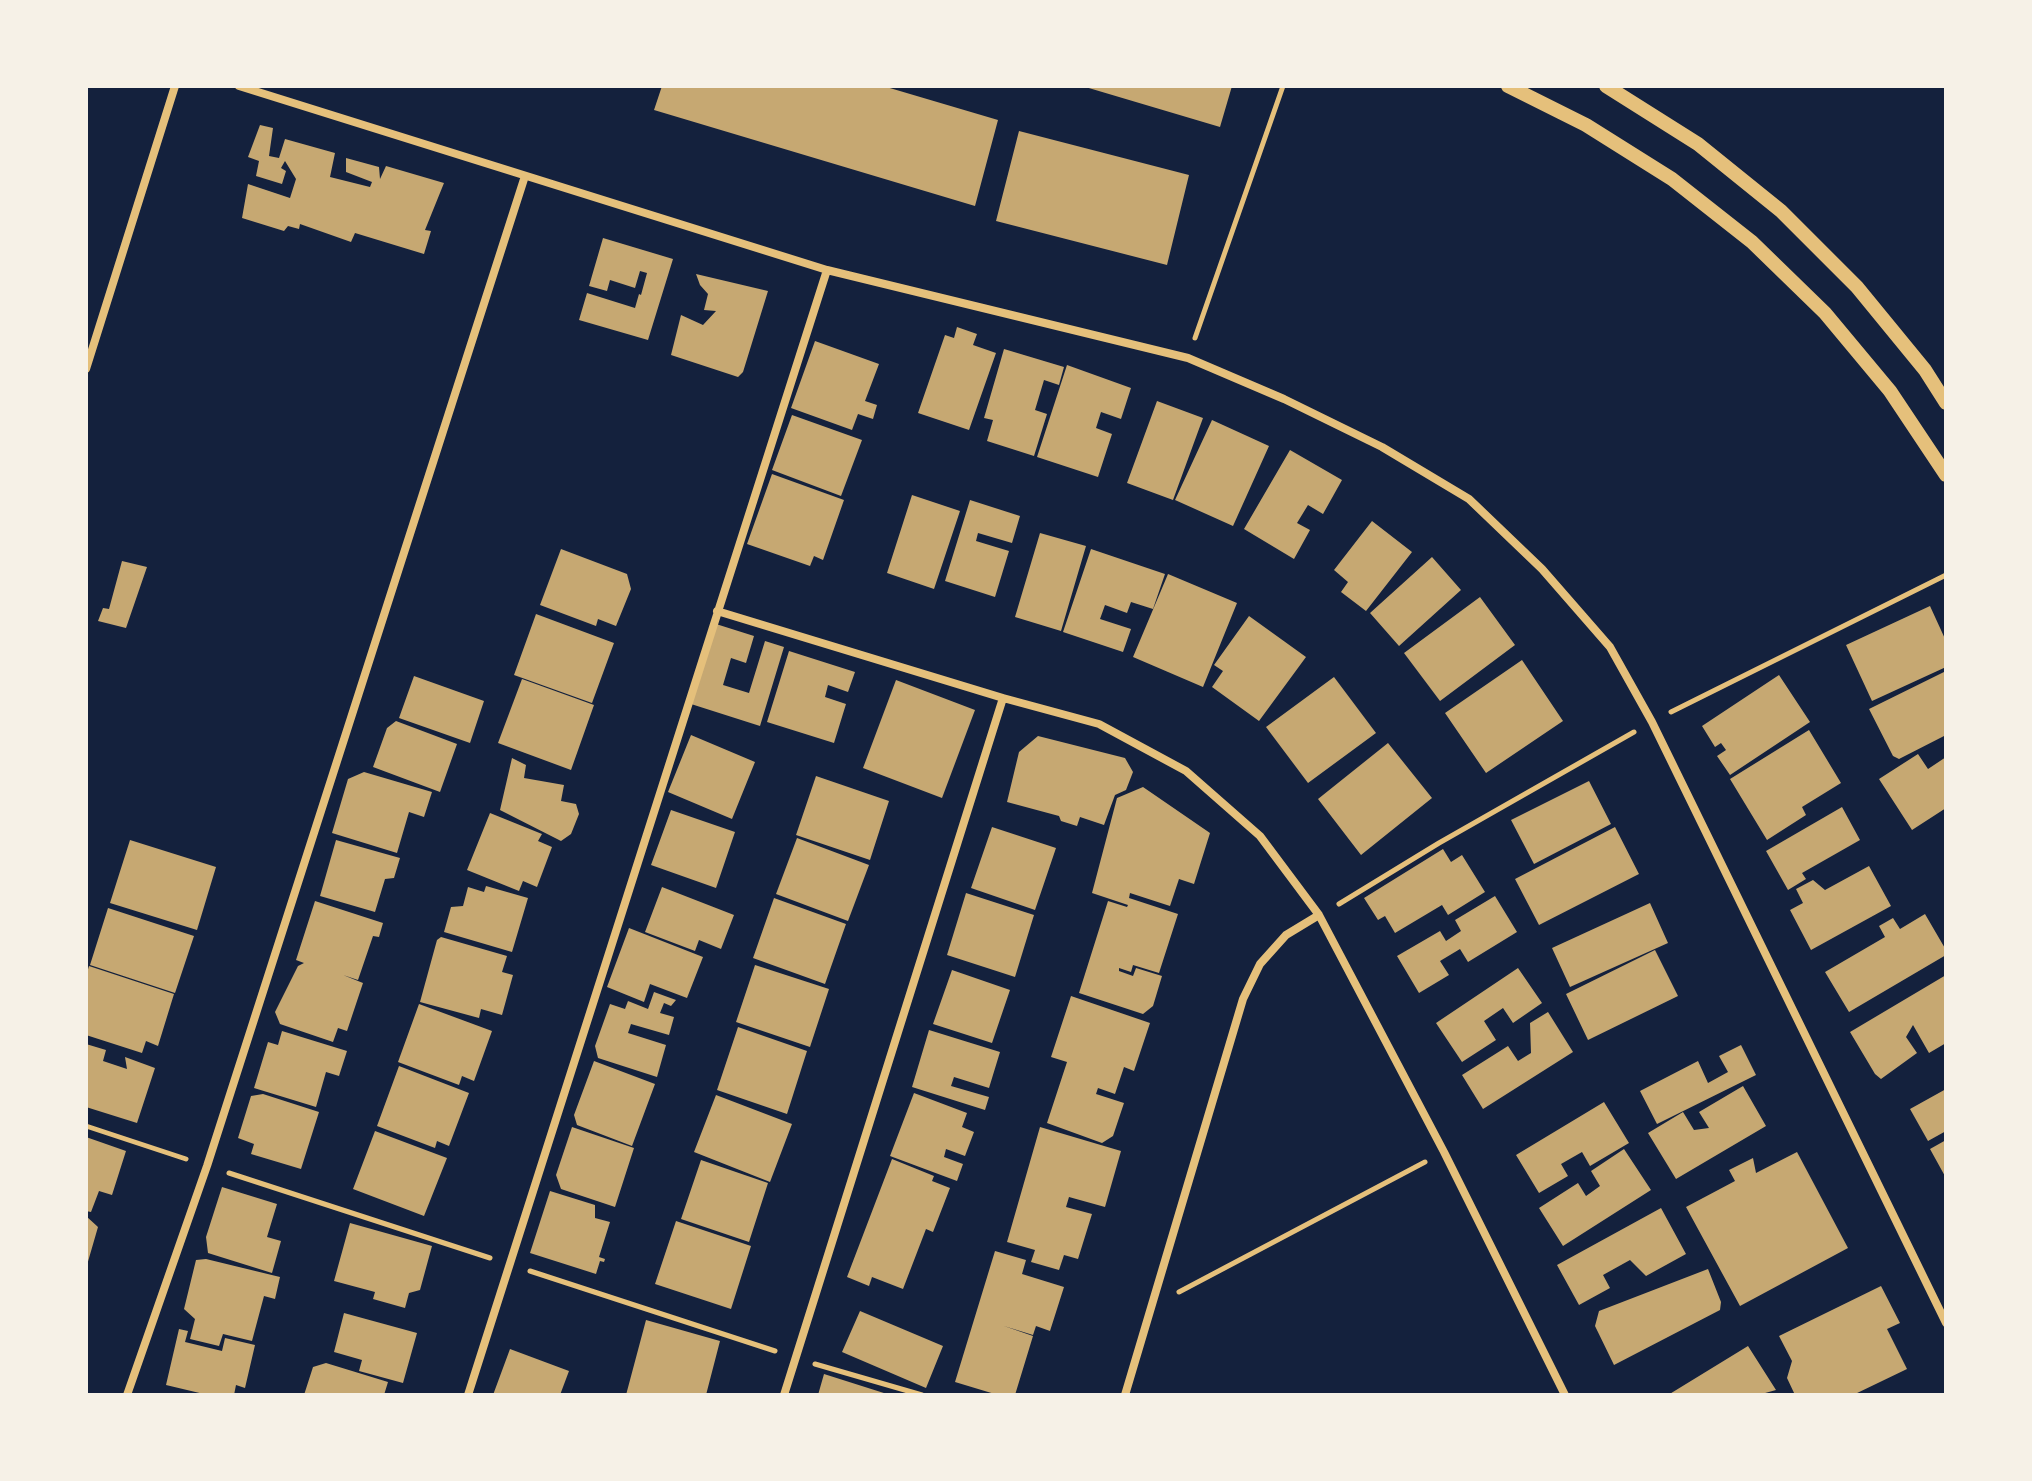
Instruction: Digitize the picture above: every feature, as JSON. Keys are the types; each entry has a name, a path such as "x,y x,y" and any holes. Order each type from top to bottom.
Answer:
{"street":[{"path":"86,369 175,86"},
{"path":"239,86 827,270 1188,358 1284,399 1382,447 1469,499 1542,569 1610,647 1652,722 1946,1323"},
{"path":"1508,86 1586,125 1660,171 1752,242 1825,313 1862,357 1890,391 1946,475"},
{"path":"1606,86 1698,144 1781,211 1857,287 1925,370 1946,403"},
{"path":"127,1395 207,1166 525,176"},
{"path":"468,1395 827,270"},
{"path":"717,611 1099,724 1186,771 1260,836 1319,915 1444,1152 1565,1395"},
{"path":"784,1395 1003,698"},
{"path":"1125,1395 1243,999 1260,964 1286,935 1319,915"}],"path":[{"path":"1188,358 1283,86"},
{"path":"1319,915 1652,722 1946,575"},
{"path":"1153,1305 1444,1152"}],"building":[{"path":"662,86 883,86 998,120 975,206 654,110"},
{"path":"1082,86 1232,86 1220,127"},
{"path":"260,125 273,128 269,156 279,158 285,139 335,153 330,177 370,187 372,182 346,172 346,158 379,167 380,179 386,166 444,183 425,230 431,231 424,254 355,233 351,242 300,224 299,229 288,226 284,231 242,218 248,184 290,198 296,179 285,161 281,168 286,171 282,184 256,176 259,161 248,157"},
{"path":"1019,131 1189,175 1167,265 996,221"},
{"path":"603,238 673,259 648,340 579,320 587,293 635,308 641,295 647,273 640,271 635,288 610,280 607,291 589,286"},
{"path":"696,274 768,291 743,372 738,377 671,355 681,315 703,325 716,311 704,310 708,294"},
{"path":"957,327 977,334 973,345 996,353 969,430 918,413 945,335 954,338"},
{"path":"815,341 879,364 865,401 877,405 873,419 858,414 852,430 791,408"},
{"path":"1004,349 1064,367 1059,385 1044,380 1035,410 1047,414 1034,456 987,441 993,420 984,418"},
{"path":"1067,365 1131,388 1121,419 1101,412 1096,428 1112,434 1098,477 1037,457"},
{"path":"1157,401 1203,418 1173,500 1127,483"},
{"path":"792,415 862,440 841,496 772,470"},
{"path":"1212,420 1269,446 1233,526 1175,500"},
{"path":"1290,450 1342,480 1323,514 1308,505 1297,523 1310,530 1294,559 1244,529"},
{"path":"772,474 844,500 823,560 814,556 810,566 747,544"},
{"path":"912,495 960,511 934,589 887,573"},
{"path":"970,500 1020,516 1012,543 978,533 976,541 1009,551 995,597 945,581"},
{"path":"1372,521 1412,552 1366,611 1341,592 1348,582 1334,570"},
{"path":"1040,533 1086,546 1061,631 1015,617"},
{"path":"561,549 627,574 631,589 616,626 598,619 596,626 540,605"},
{"path":"1091,549 1165,574 1153,609 1131,602 1127,613 1105,605 1100,619 1131,629 1123,652 1063,632"},
{"path":"1432,557 1461,590 1399,646 1370,613"},
{"path":"122,561 147,567 126,628 98,621 103,608 109,609"},
{"path":"1168,574 1237,603 1203,687 1133,657"},
{"path":"1480,597 1515,645 1440,701 1404,653"},
{"path":"1930,606 1946,641 1946,667 1872,701 1846,645"},
{"path":"536,614 614,643 592,703 514,675"},
{"path":"1249,616 1306,657 1259,721 1212,687 1223,671 1214,665"},
{"path":"716,624 754,636 746,663 731,658 723,685 749,693 765,641 784,647 760,726 691,704"},
{"path":"789,651 855,672 848,692 828,685 825,697 846,704 834,743 767,722"},
{"path":"1522,660 1563,721 1486,773 1445,713"},
{"path":"1946,671 1946,735 1899,759 1893,756 1869,709"},
{"path":"1779,675 1810,722 1730,775 1717,756 1726,750 1721,743 1715,747 1702,726"},
{"path":"414,676 484,701 470,743 399,718"},
{"path":"1334,677 1376,733 1308,783 1266,727"},
{"path":"522,679 594,705 571,770 498,743"},
{"path":"896,680 975,710 942,798 863,768"},
{"path":"396,721 457,744 440,792 373,767 387,728"},
{"path":"1809,730 1841,783 1802,807 1806,815 1767,840 1730,779"},
{"path":"691,735 755,762 732,819 668,792"},
{"path":"1038,736 1125,758 1133,772 1126,790 1115,795 1104,825 1080,817 1077,826 1061,821 1059,816 1007,802 1019,752"},
{"path":"1388,743 1432,798 1361,855 1318,799"},
{"path":"1918,754 1928,769 1946,757 1946,808 1912,830 1879,779"},
{"path":"512,758 526,765 524,778 564,785 561,801 576,804 579,814 571,834 561,841 500,810"},
{"path":"364,772 432,792 424,817 409,812 397,853 332,833 348,779"},
{"path":"816,776 889,801 870,860 796,835"},
{"path":"1589,781 1611,824 1534,864 1511,820"},
{"path":"1143,787 1210,833 1194,884 1179,879 1170,906 1130,893 1129,898 1178,914 1159,973 1133,965 1131,972 1119,968 1119,971 1133,976 1136,968 1162,976 1153,1006 1143,1014 1079,993 1108,901 1128,905 1092,893 1117,798"},
{"path":"1842,807 1860,840 1802,873 1806,879 1788,890 1766,851"},
{"path":"671,810 735,832 716,888 651,865"},
{"path":"490,813 542,834 538,841 552,847 537,887 523,881 519,891 467,870"},
{"path":"992,827 1056,848 1035,910 971,888"},
{"path":"1615,827 1639,874 1539,925 1515,879"},
{"path":"797,838 869,865 848,921 776,894"},
{"path":"130,840 216,867 197,930 110,903"},
{"path":"336,840 400,858 394,878 385,879 375,912 320,896"},
{"path":"1443,849 1451,862 1462,855 1485,892 1448,915 1442,905 1395,933 1385,916 1378,920 1364,898"},
{"path":"1869,866 1891,906 1811,950 1790,910 1803,903 1796,889 1813,880 1825,890"},
{"path":"486,886 528,898 512,952 444,932 451,907 463,906 468,887 484,892"},
{"path":"662,887 734,915 721,949 699,940 695,951 645,932"},
{"path":"966,893 1034,915 1015,977 947,955"},
{"path":"1495,896 1517,932 1468,962 1460,949 1440,961 1449,975 1419,993 1397,956 1440,931 1446,941 1461,931 1455,920"},
{"path":"774,898 846,924 825,984 753,958"},
{"path":"315,901 383,923 379,937 373,936 358,980 343,975 363,983 347,1031 338,1028 333,1042 280,1024 275,1012 298,966 304,963 296,960"},
{"path":"1650,903 1668,943 1570,987 1552,948"},
{"path":"108,908 194,936 175,993 90,965"},
{"path":"1925,914 1946,955 1849,1012 1825,972 1885,937 1879,926 1893,918 1900,929"},
{"path":"629,928 703,957 687,998 650,984 644,1002 607,987"},
{"path":"441,937 507,956 502,972 513,975 502,1015 481,1009 479,1018 420,1002 437,940"},
{"path":"1655,950 1678,996 1588,1040 1566,994"},
{"path":"755,965 829,989 810,1047 736,1022"},
{"path":"89,966 174,994 158,1046 146,1041 142,1053 86,1035 86,976"},
{"path":"1518,968 1542,1003 1513,1023 1503,1008 1484,1021 1496,1040 1462,1062 1436,1023"},
{"path":"952,970 1010,990 992,1043 933,1024"},
{"path":"1946,975 1946,1043 1929,1053 1913,1025 1906,1037 1917,1053 1881,1079 1850,1032"},
{"path":"654,992 676,1000 671,1006 664,1003 660,1013 674,1017 669,1035 631,1024 628,1033 666,1045 657,1077 598,1058 595,1046 610,1004 625,1009 628,1001 648,1009"},
{"path":"1071,996 1150,1023 1134,1071 1124,1067 1115,1094 1098,1088 1096,1094 1124,1103 1113,1136 1102,1143 1047,1123 1067,1062 1051,1057"},
{"path":"419,1004 492,1031 474,1081 462,1076 459,1085 398,1062"},
{"path":"1548,1012 1573,1052 1483,1109 1462,1075 1508,1046 1518,1061 1531,1053 1530,1023"},
{"path":"738,1027 807,1051 787,1114 717,1090"},
{"path":"929,1030 1000,1052 989,1088 954,1077 951,1086 989,1097 985,1110 912,1087"},
{"path":"282,1031 347,1051 339,1076 326,1072 316,1107 254,1088 268,1042 278,1045"},
{"path":"86,1044 106,1050 103,1061 127,1069 125,1057 155,1068 137,1123 86,1107"},
{"path":"1741,1045 1756,1075 1657,1124 1640,1091 1698,1061 1708,1083 1728,1072 1719,1056"},
{"path":"594,1061 655,1084 632,1146 577,1125 574,1115"},
{"path":"399,1066 469,1093 449,1146 437,1141 435,1148 377,1126"},
{"path":"1743,1086 1766,1126 1676,1179 1648,1133 1683,1112 1694,1130 1709,1128 1699,1112"},
{"path":"1946,1089 1946,1131 1928,1141 1910,1109"},
{"path":"914,1093 967,1113 962,1127 974,1132 965,1156 946,1149 944,1157 963,1164 957,1181 890,1156"},
{"path":"263,1094 319,1112 301,1169 251,1154 254,1144 238,1138 251,1096"},
{"path":"716,1095 792,1124 770,1182 694,1152"},
{"path":"1604,1102 1629,1143 1590,1166 1582,1152 1561,1164 1568,1176 1539,1193 1516,1155"},
{"path":"572,1127 634,1148 615,1207 561,1189 556,1175"},
{"path":"1040,1127 1121,1151 1105,1207 1069,1197 1066,1207 1092,1214 1078,1259 1064,1255 1059,1270 1031,1262 1035,1250 1007,1242"},
{"path":"375,1131 447,1158 424,1216 353,1189"},
{"path":"86,1137 126,1151 112,1195 99,1191 91,1212 86,1211"},
{"path":"1946,1140 1946,1178 1930,1149"},
{"path":"1624,1149 1651,1190 1563,1246 1539,1208 1578,1183 1586,1196 1600,1186 1591,1171"},
{"path":"1797,1152 1848,1248 1740,1306 1686,1207 1735,1181 1729,1170 1753,1158 1756,1173"},
{"path":"892,1159 934,1176 932,1181 950,1188 933,1232 926,1229 903,1289 872,1277 869,1286 847,1277"},
{"path":"701,1160 768,1183 749,1242 681,1219"},
{"path":"222,1187 277,1204 267,1237 281,1241 272,1273 208,1253 206,1237"},
{"path":"550,1191 595,1205 595,1218 610,1222 599,1257 605,1259 604,1262 600,1261 596,1274 530,1253"},
{"path":"1661,1208 1686,1254 1646,1276 1630,1260 1603,1275 1610,1288 1579,1305 1557,1265"},
{"path":"86,1216 98,1227 87,1265 86,1265"},
{"path":"676,1221 751,1246 731,1309 655,1284"},
{"path":"350,1223 432,1246 420,1290 409,1293 405,1308 373,1299 375,1292 334,1281"},
{"path":"995,1251 1026,1260 1022,1274 1064,1287 1050,1331 1036,1326 1033,1335 1004,1326 1033,1336 1015,1395 998,1395 955,1382"},
{"path":"206,1259 280,1277 275,1299 264,1296 252,1341 223,1334 219,1346 190,1339 195,1319 184,1309 196,1260"},
{"path":"1708,1269 1721,1302 1720,1310 1614,1365 1595,1326 1599,1311"},
{"path":"1881,1286 1900,1323 1887,1329 1907,1369 1853,1395 1795,1395 1787,1378 1792,1361 1779,1336"},
{"path":"860,1311 943,1346 926,1388 842,1352"},
{"path":"344,1313 417,1333 403,1383 359,1371 362,1360 334,1352"},
{"path":"646,1320 720,1341 706,1395 626,1395"},
{"path":"179,1329 188,1331 185,1342 222,1351 225,1338 255,1345 245,1388 236,1385 234,1395 208,1395 166,1385"},
{"path":"1748,1346 1776,1390 1758,1395 1668,1395"},
{"path":"510,1349 569,1371 560,1395 493,1395"},
{"path":"326,1363 388,1382 384,1395 304,1395 313,1367"},
{"path":"824,1374 887,1394 887,1395 818,1395"}]}
